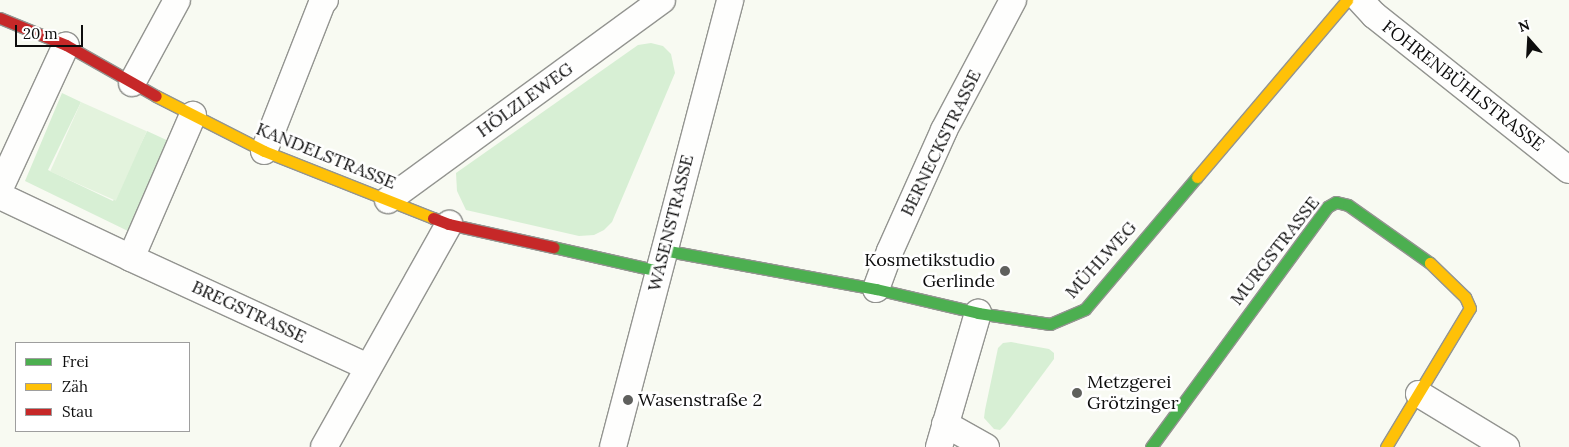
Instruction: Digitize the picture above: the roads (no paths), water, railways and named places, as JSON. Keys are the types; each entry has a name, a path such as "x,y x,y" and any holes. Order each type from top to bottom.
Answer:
{"street":[{"path":"132,83 177,0"},
{"path":"264,151 322,3 325,0"},
{"name":"HÖLZLEWEG","path":"388,200 662,0"},
{"name":"BERNECKSTRASSE","path":"876,289 890,251 944,130 1013,0"},
{"name":"MÜHLWEG","path":"661,261 876,289 978,313 1050,324 1085,310 1347,0"},
{"name":"FOHRENBÜHLSTRASSE","path":"1360,0 1374,15 1569,170"},
{"name":"WASENSTRASSE","path":"613,447 661,261 722,3"},
{"name":"KANDELSTRASSE","path":"0,18 66,45 132,83 264,151 449,224 661,261"},
{"path":"0,188 66,45"},
{"path":"131,258 193,115"},
{"name":"BREGSTRASSE","path":"0,196 368,367"},
{"name":"MURGSTRASSE","path":"1151,447 1327,207 1336,202 1348,205 1436,267 1465,297 1470,308 1419,394"},
{"path":"324,447 449,224"},
{"path":"978,313 942,435 986,447"},
{"path":"1386,447 1419,394 1506,447"}],"place":[{"name":"Kosmetikstudio Gerlinde","path":"1005,271"},
{"name":"Metzgerei Grötzinger","path":"1077,393"},
{"name":"Wasenstraße 2","path":"628,400"}]}
